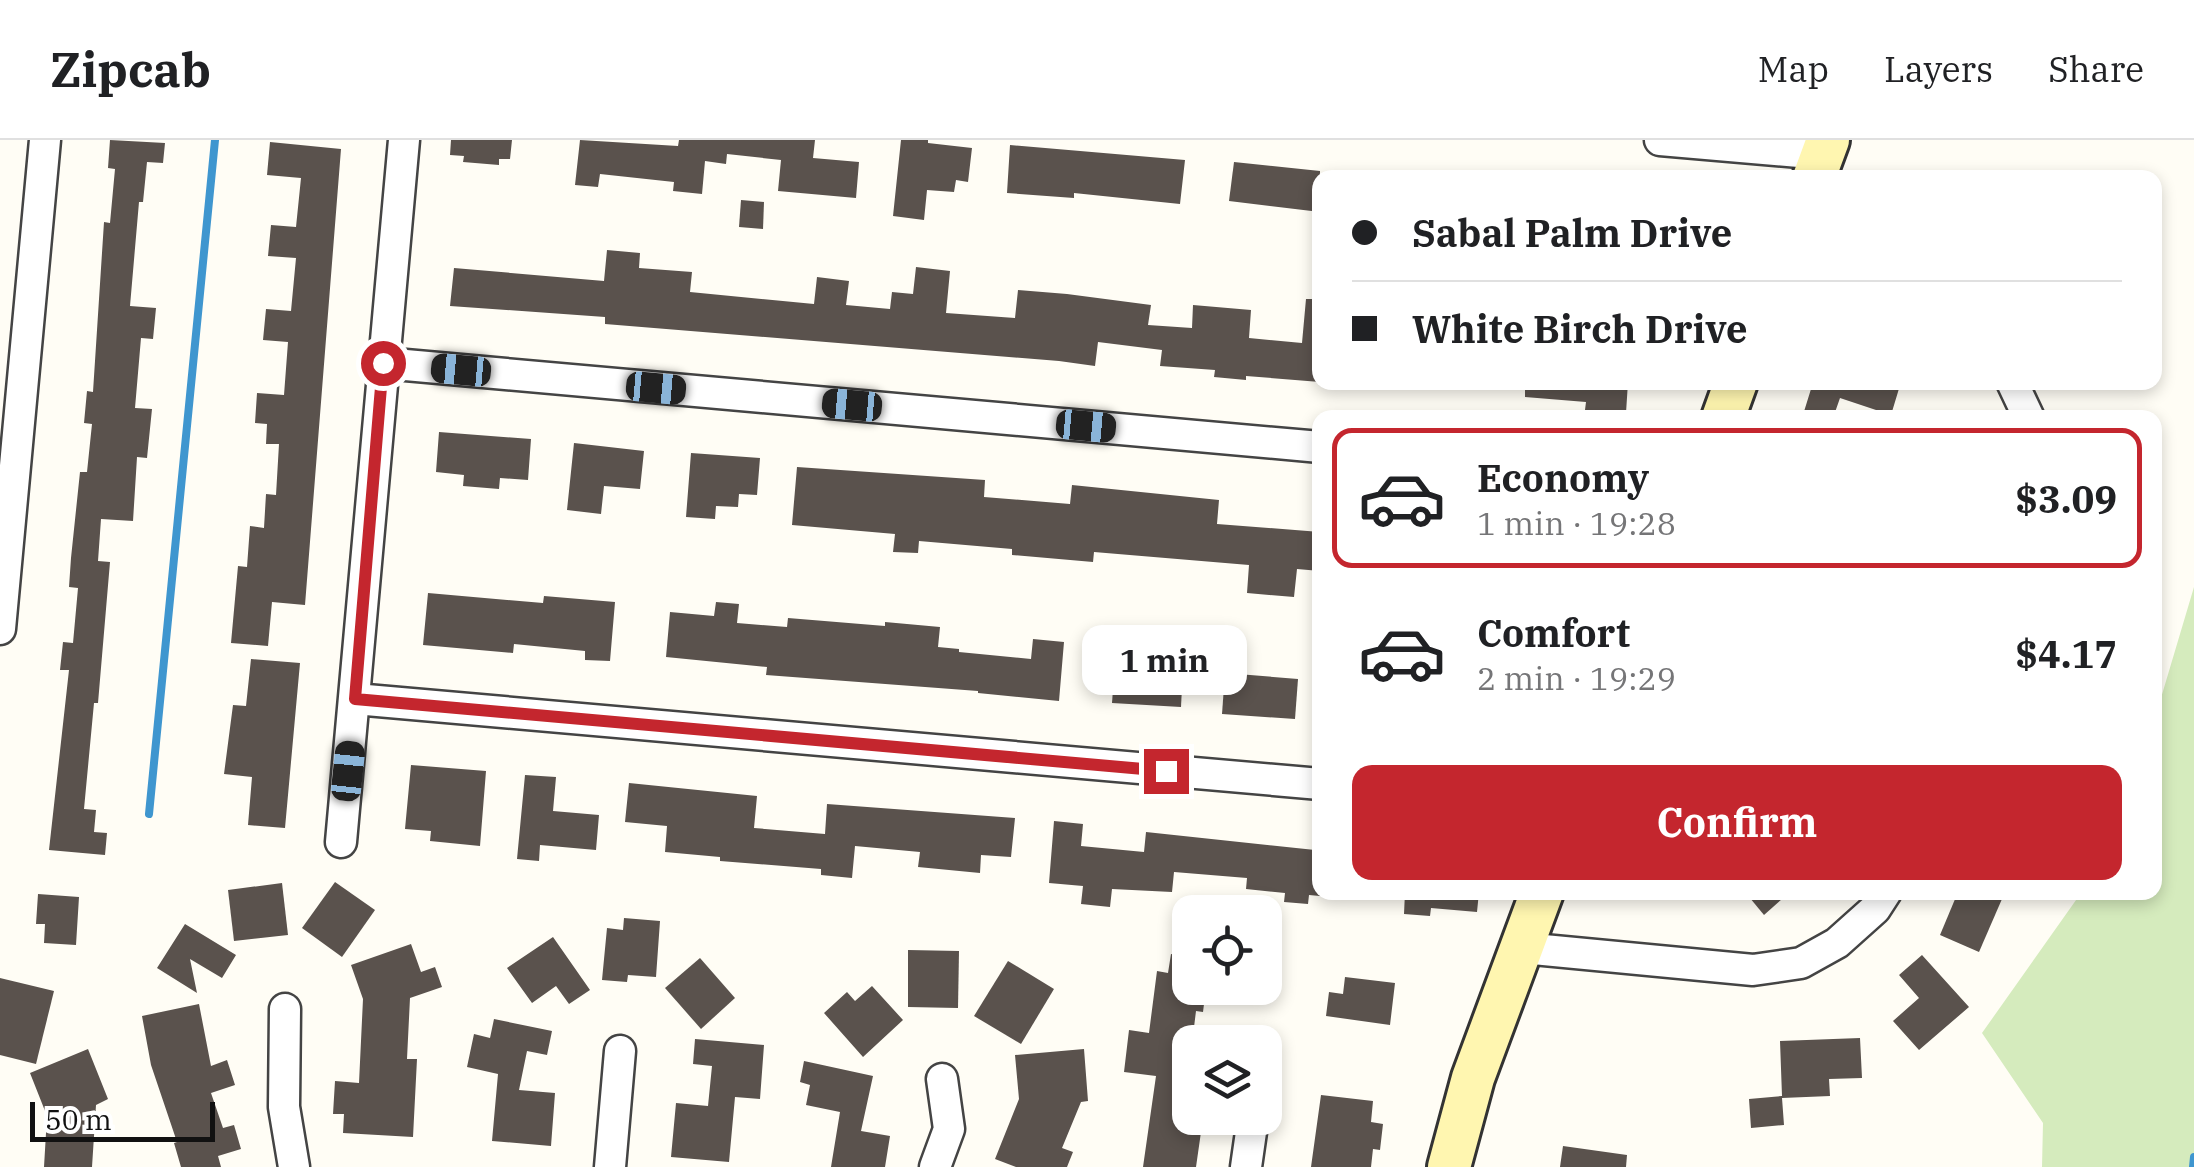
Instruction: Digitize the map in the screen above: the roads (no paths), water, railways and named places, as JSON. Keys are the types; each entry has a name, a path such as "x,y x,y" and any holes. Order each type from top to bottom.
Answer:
{"street":[{"path":"0,629 9,423 45,140"},
{"path":"341,842 404,140"},
{"path":"1660,140 1821,157"},
{"path":"383,363 1312,447"},
{"path":"355,699 1312,783"},
{"path":"1449,1167 1473,1078 1539,900"},
{"path":"1522,948 1753,970 1800,963 1837,944 1881,900"},
{"path":"285,1009 284,1107 294,1167"},
{"path":"610,1167 620,1051"},
{"path":"935,1167 949,1130 942,1079"},
{"path":"1246,1167 1251,1135"}],"waterway":[{"path":"149,814 215,140"},
{"path":"2193,1167 2194,1157"}]}
